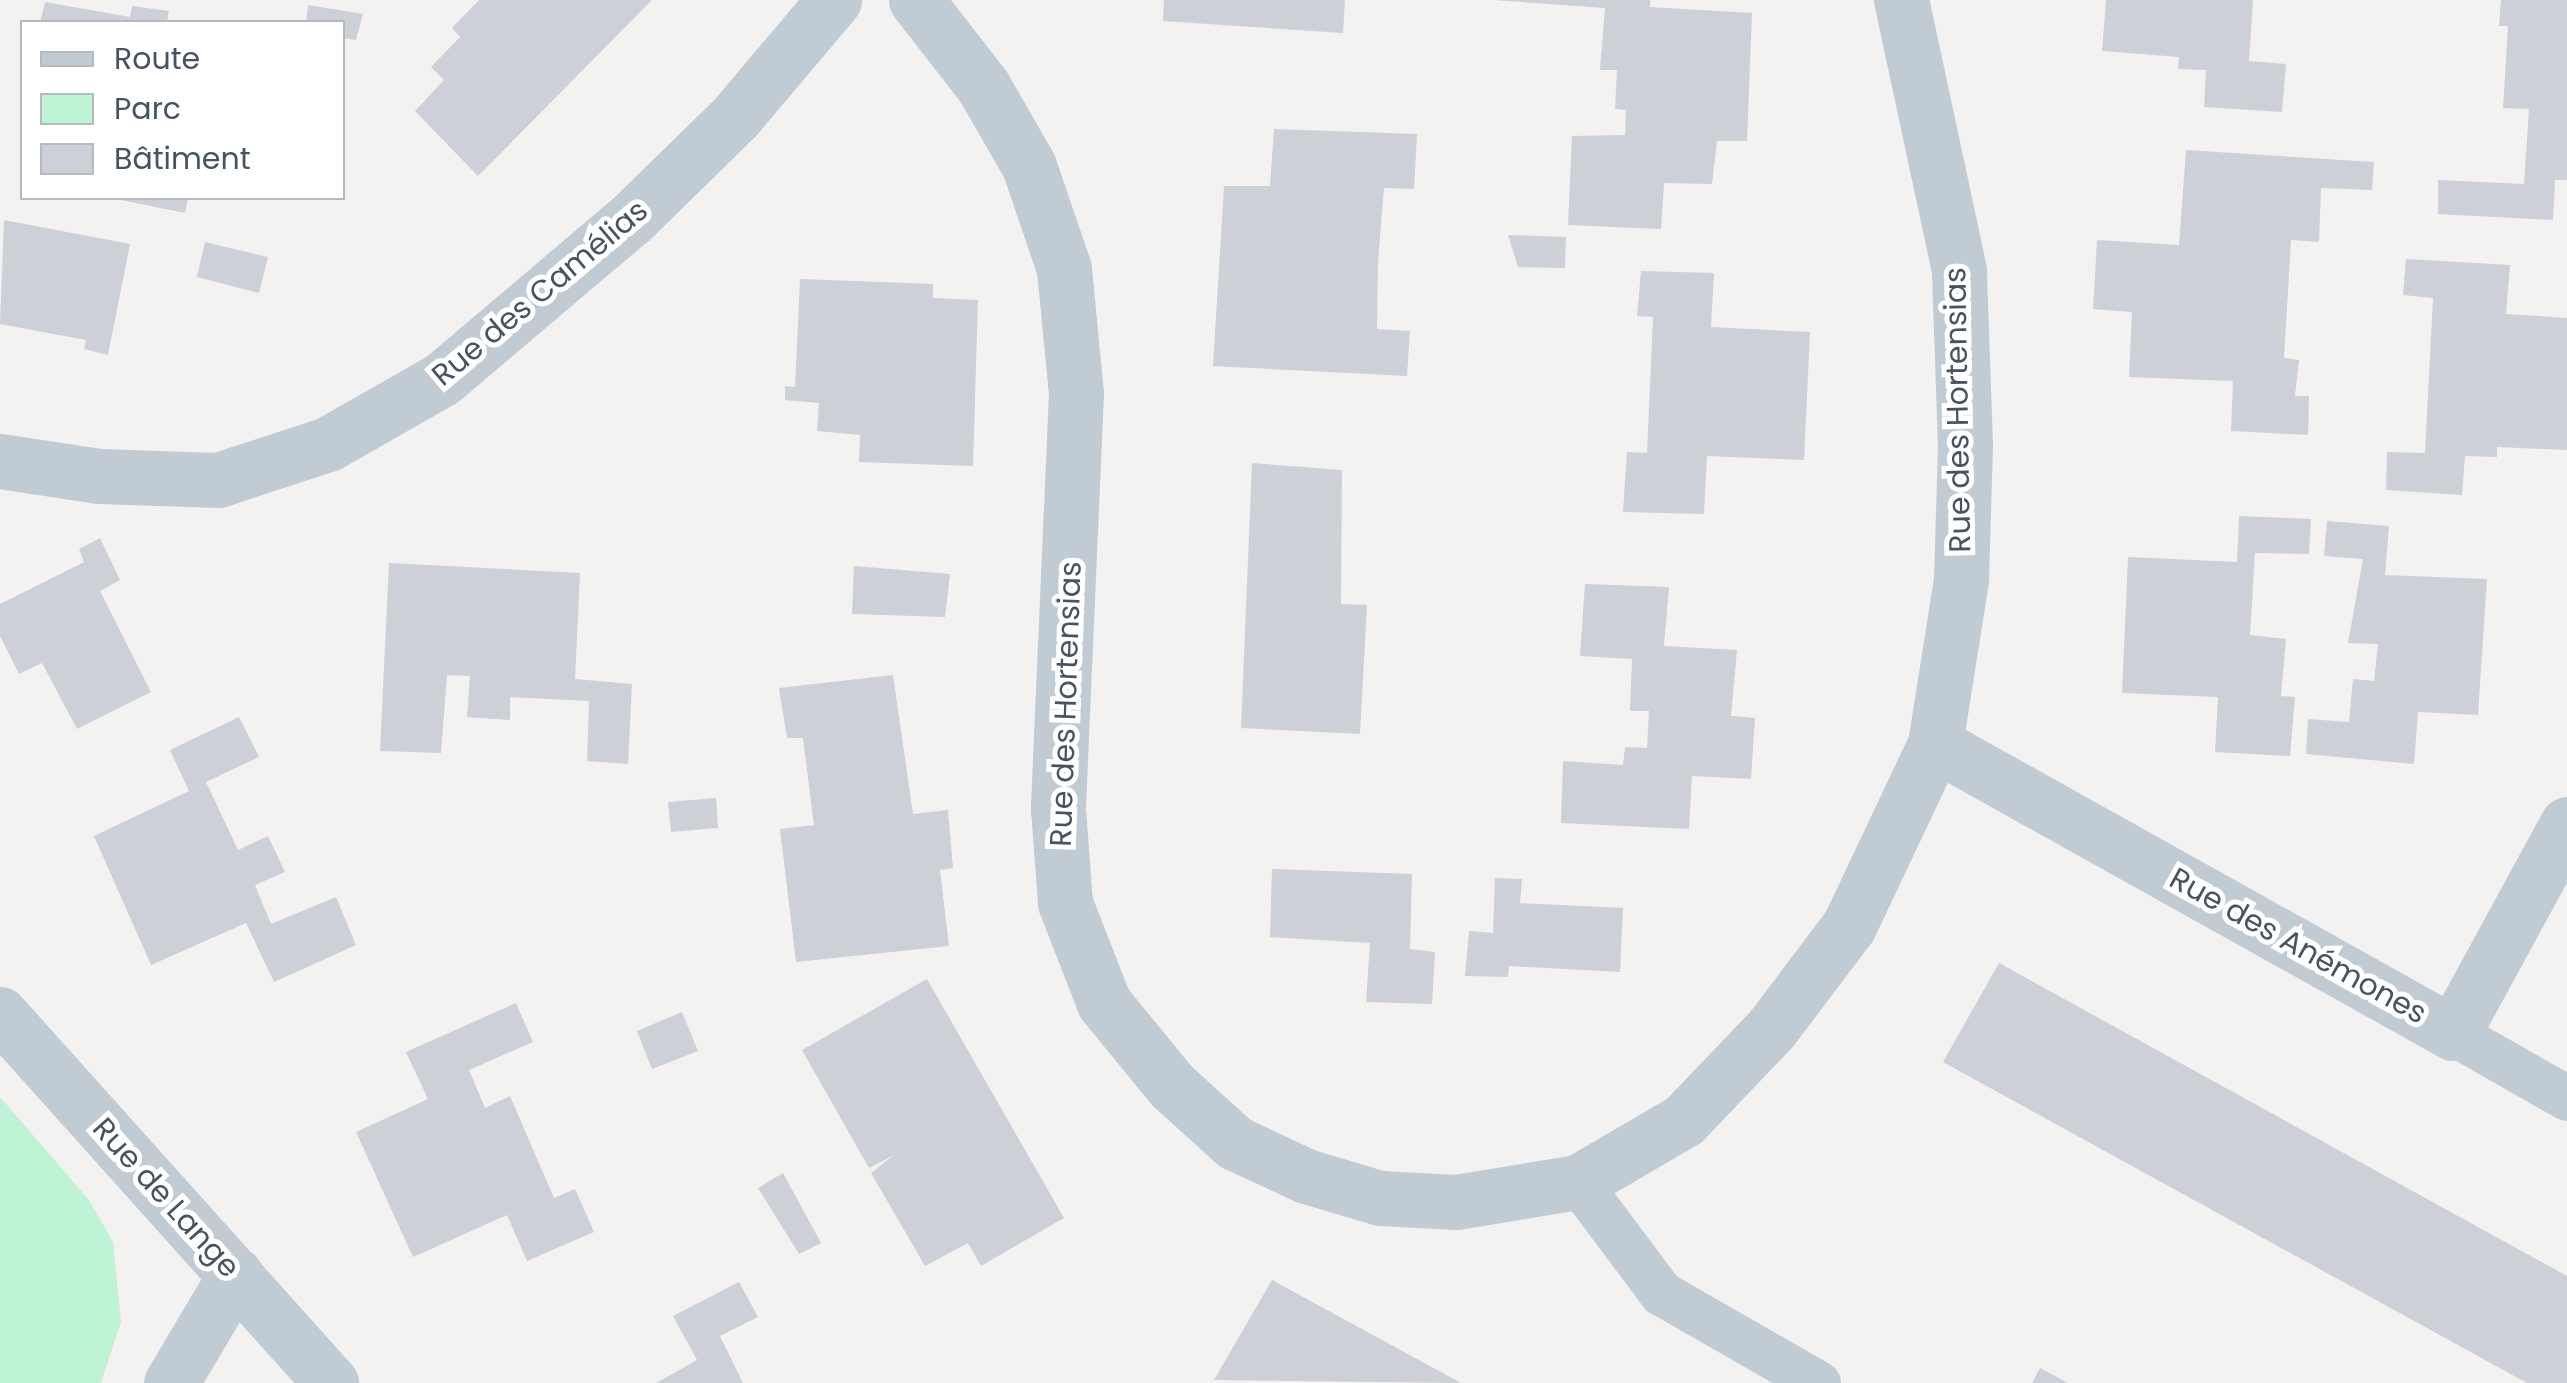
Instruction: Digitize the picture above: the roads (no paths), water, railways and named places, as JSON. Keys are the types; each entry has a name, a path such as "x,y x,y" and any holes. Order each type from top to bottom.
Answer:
{"street":[{"name":"Rue des Camélias","path":"0,461 99,476 218,480 328,444 442,380 632,218 736,116 834,0"},
{"name":"Rue des Hortensias","path":"916,0 983,86 1029,166 1064,269 1076,393 1058,809 1064,903 1104,1003 1172,1086 1235,1143 1306,1176 1380,1198 1456,1202 1578,1182 1684,1120 1771,1029 1849,926 1936,744 1961,579 1965,446 1959,270 1902,0"},
{"name":"Rue des Anémones","path":"1936,744 2453,1033 2567,824"},
{"name":"Rue de Lange","path":"0,1014 331,1383"},
{"path":"171,1383 235,1274"}],"lane":[{"path":"2453,1033 2567,1098"},
{"path":"1578,1182 1661,1293 1818,1383"}]}
